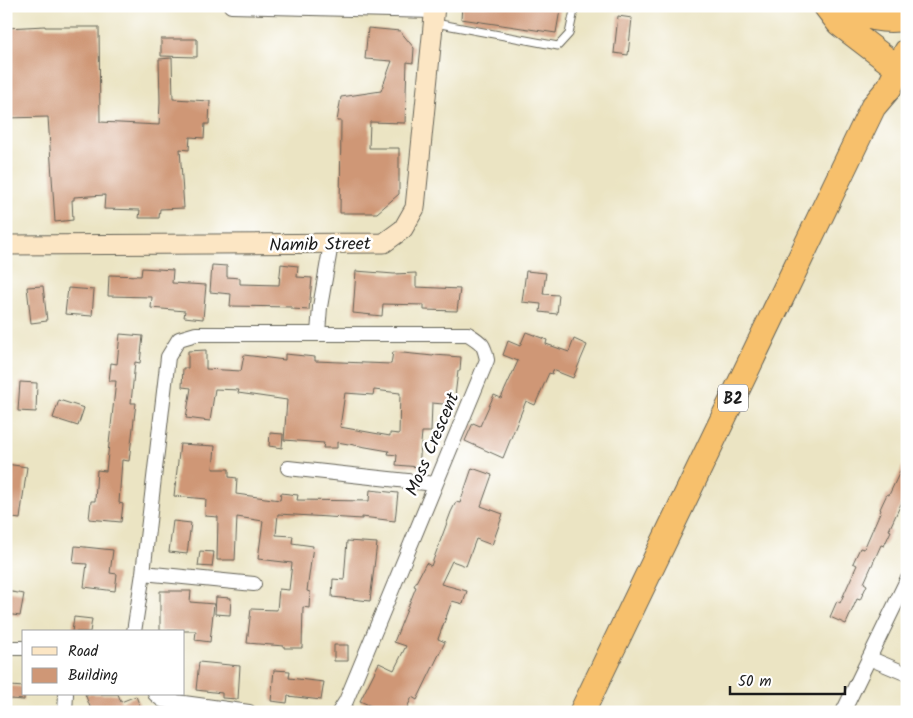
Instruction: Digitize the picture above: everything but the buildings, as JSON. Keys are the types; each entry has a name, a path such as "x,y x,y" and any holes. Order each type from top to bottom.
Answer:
{"highway":[{"path":"826,6 839,23 900,64"},
{"path":"837,6 900,64"},
{"path":"847,6 862,15 881,19 907,18"},
{"name":"B2","path":"582,712 873,107 900,64"},
{"name":"B2","path":"593,712 884,109 900,64"}],"street":[{"path":"231,6 434,13"},
{"name":"Namib Street","path":"6,245 384,243 403,229 415,208 434,13"},
{"path":"318,333 320,307 331,244"},
{"name":"Moss Crescent","path":"134,630 143,573 168,357 178,339 196,334 468,334 485,347 487,360 346,701 339,712"},
{"path":"288,468 435,484"},
{"path":"143,573 254,584"},
{"path":"843,712 907,580"},
{"path":"6,648 22,648"},
{"path":"869,658 907,674"},
{"path":"65,712 66,696"},
{"path":"157,696 162,700 249,712"}],"lane":[{"path":"434,13 558,46 569,34 575,6"}]}
